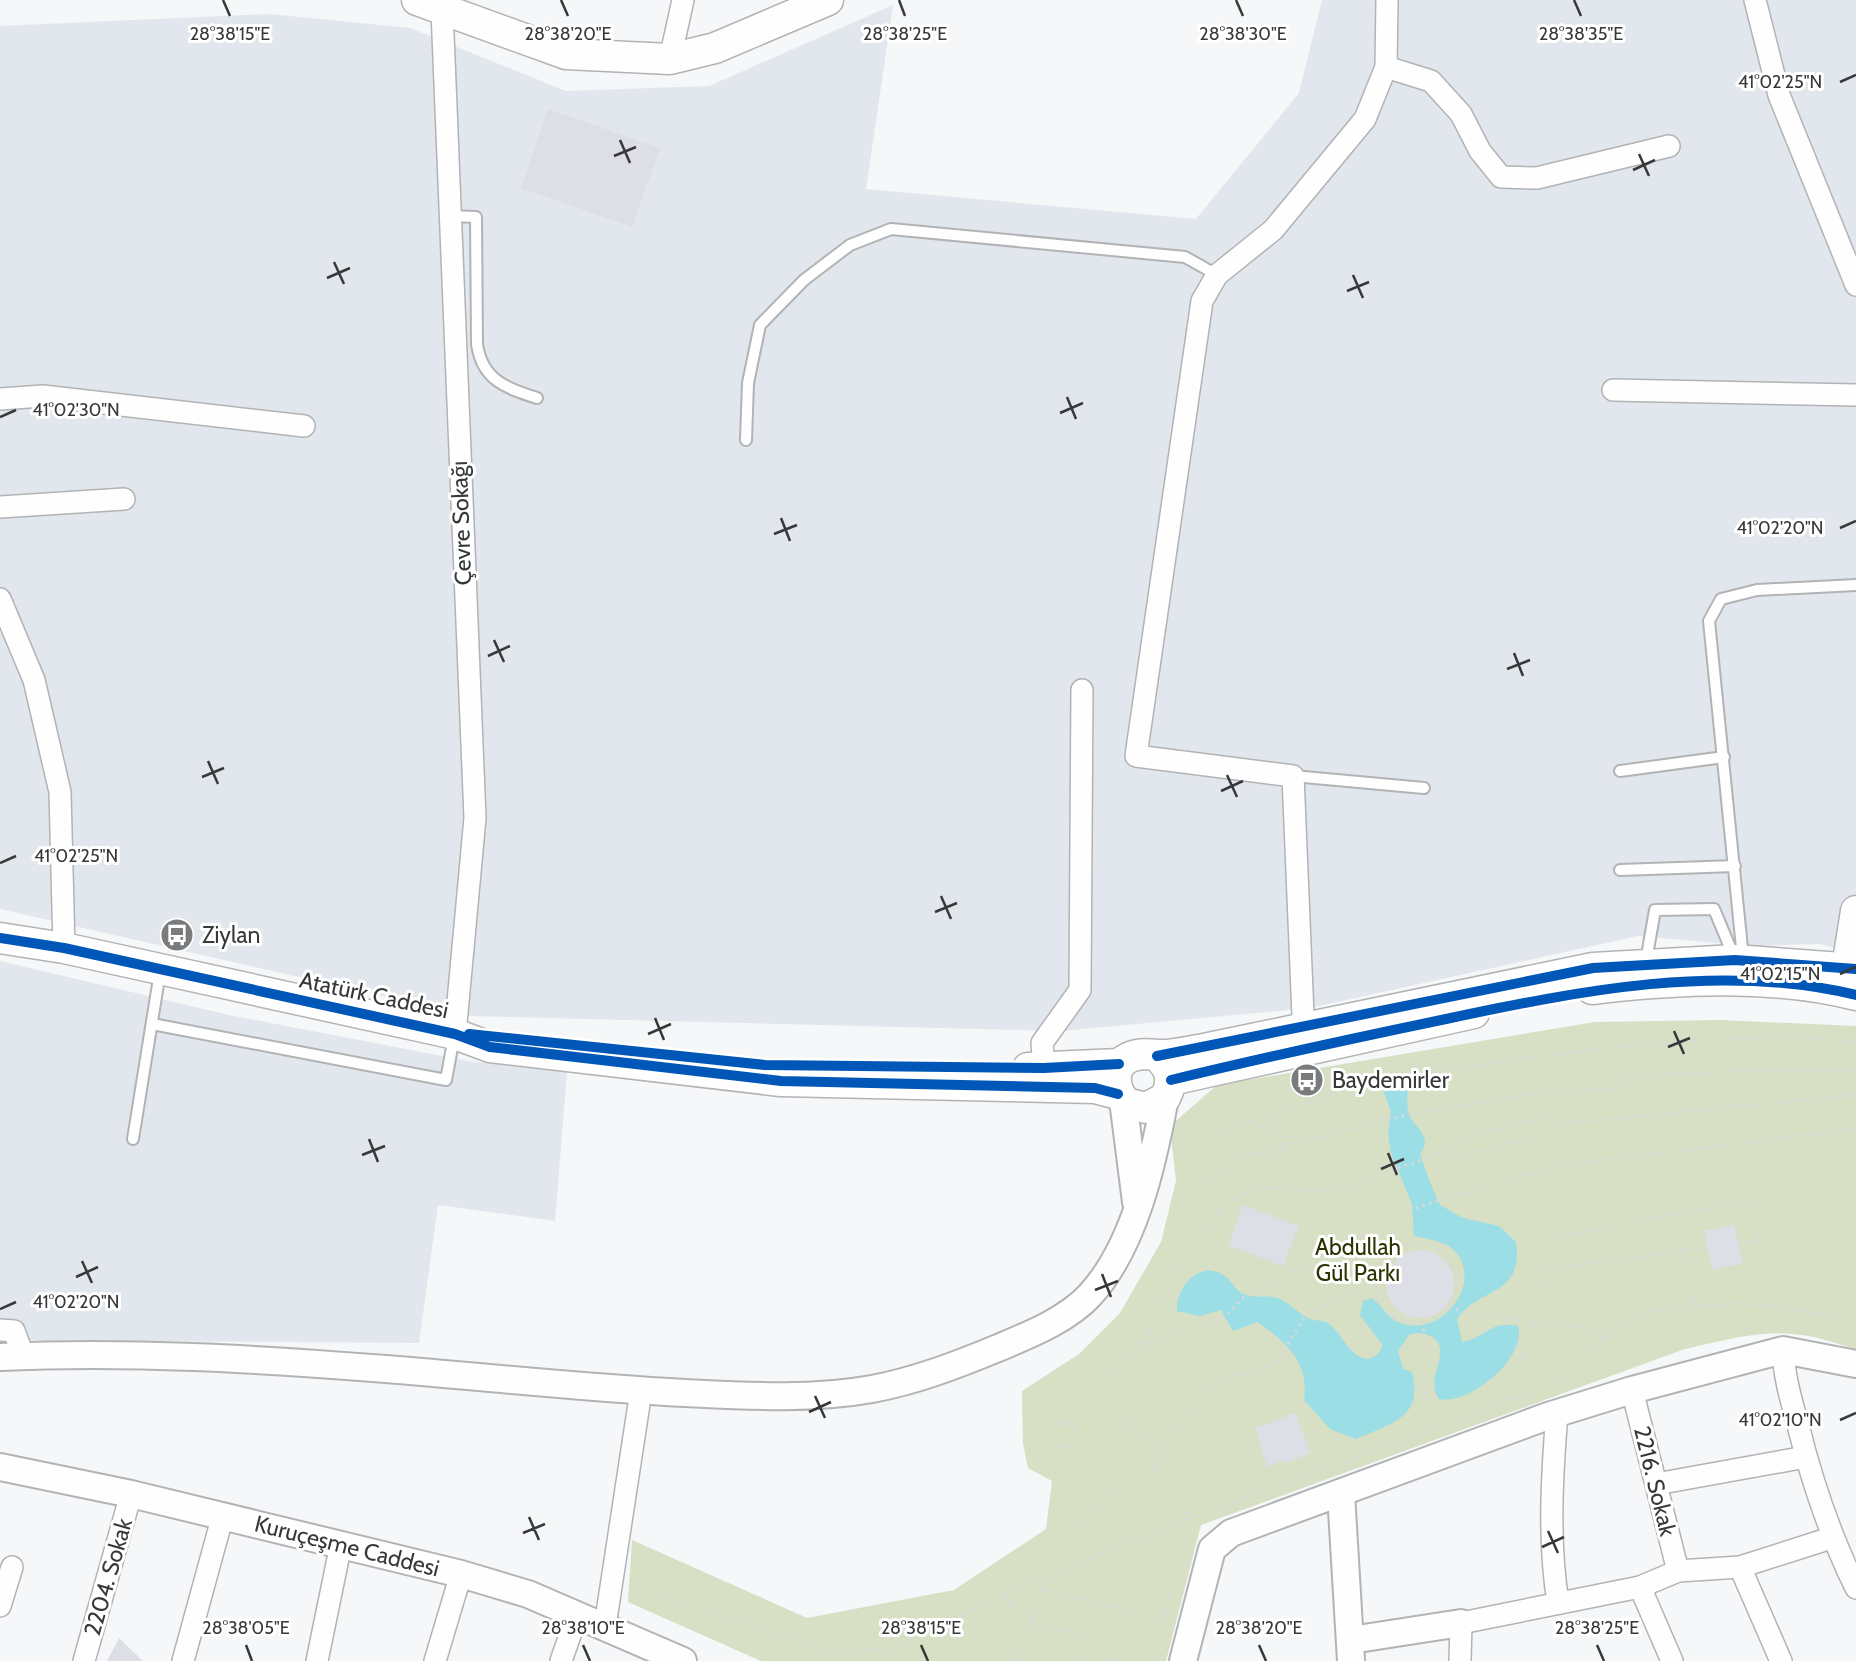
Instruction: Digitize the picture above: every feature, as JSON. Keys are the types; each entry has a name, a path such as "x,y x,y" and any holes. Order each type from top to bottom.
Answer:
{"main road":[{"path":"430,5 566,54 670,59 715,48 828,0"},
{"path":"1849,981 1856,911"},
{"name":"Atatürk Caddesi","path":"0,938 64,948 455,1034 490,1047 780,1081 1095,1088 1121,1097"},
{"path":"1119,1064 1115,1084 1121,1097 1135,1107 1146,1108 1164,1078 1304,1037 1593,968 1645,963 1739,960 1849,981"},
{"path":"1304,1037 1607,987 1734,981 1849,981"},
{"path":"455,1034 493,1035 765,1065 1044,1068 1119,1064 1137,1054 1164,1078"}],"street":[{"path":"670,59 683,0"},
{"path":"1304,1037 1293,776 1136,756 1202,301 1217,275 1273,230 1365,119 1386,67 1387,0"},
{"path":"1755,0 1779,95 1856,285"},
{"name":"Çevre Sokağı","path":"430,5 450,216 475,818 455,1034"},
{"path":"1386,67 1431,81 1461,114 1480,151 1501,177 1537,178 1670,146"},
{"path":"1613,390 1856,395"},
{"path":"0,399 43,396 304,426"},
{"path":"0,507 124,499"},
{"path":"0,599 34,680 60,792 64,948"},
{"path":"1044,1068 1042,1043 1080,989 1082,691"},
{"path":"0,1330 14,1331 12,1356 136,1356 383,1369 641,1391 748,1396 817,1395 897,1384 962,1363 1039,1329 1088,1298 1105,1276 1122,1246 1146,1185 1164,1078"},
{"path":"1121,1097 1136,1206"},
{"path":"1183,1661 1212,1549 1231,1533 1557,1413 1632,1390 1783,1350 1856,1364"},
{"path":"1783,1350 1784,1372 1806,1458 1831,1538 1856,1588"},
{"name":"2216. Sokak","path":"1632,1390 1678,1571"},
{"path":"605,1626 641,1391"},
{"path":"1557,1413 1553,1464 1554,1581 1558,1602"},
{"path":"1656,1484 1806,1458"},
{"name":"Kuruçeşme Caddesi","path":"0,1467 131,1493 461,1573 528,1594 683,1661"},
{"name":"2204. Sokak","path":"84,1661 131,1493"},
{"path":"1341,1493 1351,1650 1461,1623 1640,1587 1678,1571 1740,1567 1831,1538"},
{"path":"183,1661 222,1515"},
{"path":"317,1661 341,1544"},
{"path":"0,1606 12,1567"},
{"path":"1740,1567 1781,1661"},
{"path":"435,1661 461,1573"},
{"path":"1640,1587 1672,1661"},
{"path":"561,1661 577,1615"},
{"path":"1460,1661 1461,1623"}],"lane":[{"path":"450,216 476,217 477,344 481,361 501,386 537,398"},
{"path":"746,440 747,383 760,325 804,280 850,245 891,229 1185,257 1217,275"},
{"path":"1739,960 1735,866 1709,621 1720,600 1757,590 1856,585"},
{"path":"1620,771 1724,757"},
{"path":"1293,776 1424,788"},
{"path":"1620,870 1735,866"},
{"path":"1645,963 1656,910 1714,909 1739,960"},
{"path":"133,1139 160,970"},
{"path":"152,1024 446,1080 455,1034"}],"path":[{"path":"1202,1138 1381,1078 1635,1044 1791,1036 1856,1042"},
{"path":"1204,1181 1242,1157 1389,1121 1413,1112 1531,1094 1622,1088 1634,1069 1635,1044"},
{"path":"1616,1077 1770,1070 1856,1070"},
{"path":"1442,1153 1457,1157 1551,1133 1570,1123 1856,1096"},
{"path":"1241,1195 1244,1180 1272,1170 1271,1159 1282,1152 1282,1137 1275,1129 1259,1128 1262,1124 1276,1121 1275,1112"},
{"path":"1143,1345 1178,1267 1225,1205 1254,1187 1331,1192 1423,1161 1442,1153 1451,1142 1549,1116 1570,1123"},
{"path":"1071,1425 1106,1375 1143,1345 1223,1318 1247,1294 1411,1210 1563,1165 1856,1129"},
{"path":"1506,1403 1536,1323 1545,1240 1753,1199 1764,1262"},
{"path":"1675,1214 1695,1307"},
{"path":"1359,1237 1357,1261 1333,1273 1334,1275 1361,1266 1369,1287"},
{"path":"1741,1243 1760,1240"},
{"path":"1420,1242 1433,1245 1452,1263 1457,1277 1456,1291 1450,1306 1442,1314 1424,1322 1402,1321 1390,1314 1381,1304 1376,1286 1379,1267 1396,1248 1420,1242"},
{"path":"1542,1270 1704,1249"},
{"path":"1078,1526 1157,1446 1202,1394 1227,1376 1240,1373 1251,1375 1277,1362 1285,1344 1307,1313 1376,1286"},
{"path":"649,1593 838,1653 889,1648 1045,1577 1185,1521 1506,1403 1565,1375 1603,1338 1653,1311 1737,1303 1836,1315 1856,1322"},
{"path":"1450,1306 1464,1313 1587,1327 1603,1338"},
{"path":"1424,1322 1423,1385 1436,1430"},
{"path":"1044,1589 1162,1621 1185,1521 1188,1491 1184,1477 1169,1461 1153,1469 1163,1458 1157,1446 1131,1427 1115,1434 1116,1428 1128,1420 1122,1405"},
{"path":"1061,1423 1071,1425 1077,1433 1076,1441 1070,1447 1059,1446 1052,1436 1055,1429 1061,1423"},
{"path":"1010,1661 1032,1622 1044,1589 1045,1577"},
{"path":"1004,1596 1032,1622 1083,1636 1076,1661"},
{"path":"1112,1661 1117,1641"},
{"path":"889,1648 892,1661"}],"shaded area":[{"path":"1322,0 1856,0 1856,954 1820,944 1750,946 1638,936 1310,1008 1061,1031 470,1016 0,909 0,26 269,14 410,28 566,91 709,86 893,5 866,189 1196,219 1299,93"},
{"path":"0,961 229,1015 468,1061 567,1071 555,1221 438,1205 419,1343 0,1340"}],"green space":[{"name":"Abdullah Gül Parkı","path":"1720,1020 1856,1026 1856,1350 1810,1336 1770,1333 1685,1349 1201,1525 1166,1661 761,1661 628,1602 632,1540 807,1618 954,1590 1046,1529 1052,1481 1028,1468 1023,1443 1022,1391 1079,1354 1120,1313 1161,1242 1176,1181 1170,1126 1217,1085 1595,1022"}],"water":[{"path":"1390,1083 1406,1083 1408,1111 1424,1136 1424,1147 1420,1154 1440,1205 1463,1218 1499,1226 1516,1242 1517,1260 1507,1282 1466,1308 1457,1319 1462,1342 1508,1325 1518,1326 1518,1339 1514,1352 1505,1365 1480,1387 1465,1395 1439,1399 1434,1381 1440,1357 1439,1345 1429,1335 1409,1335 1398,1351 1403,1369 1412,1372 1413,1400 1409,1409 1392,1423 1356,1439 1330,1429 1304,1400 1305,1387 1299,1364 1286,1345 1267,1329 1257,1322 1233,1331 1221,1310 1200,1316 1177,1311 1180,1293 1185,1284 1199,1273 1208,1270 1217,1272 1245,1295 1278,1298 1301,1314 1327,1323 1354,1353 1370,1359 1379,1353 1383,1346 1360,1315 1363,1301 1372,1298 1395,1321 1415,1326 1442,1317 1452,1307 1464,1282 1464,1268 1454,1250 1438,1241 1414,1236 1412,1204 1391,1153 1388,1134 1391,1112 1383,1089"}],"building":[{"path":"548,109 660,148 632,227 521,188"},
{"path":"1243,1205 1299,1226 1283,1266 1228,1245"},
{"path":"1734,1225 1743,1263 1712,1270 1704,1231"},
{"path":"1420,1250 1433,1253 1444,1260 1451,1271 1454,1284 1451,1297 1444,1308 1433,1315 1420,1318 1407,1315 1396,1308 1389,1297 1386,1284 1389,1271 1396,1260 1407,1253"},
{"path":"1295,1413 1311,1453 1284,1464 1283,1460 1267,1467 1255,1428"},
{"path":"119,1638 143,1661 107,1661"}],"cycle path":[{"path":"0,938 64,948 455,1034 490,1047 781,1081 1095,1088 1118,1094"},
{"path":"1157,1056 1593,968 1735,960 1856,969"},
{"path":"1171,1080 1412,1026 1598,990 1650,984 1754,981 1805,985 1856,995"},
{"path":"469,1034 765,1065 1044,1068 1119,1064"}],"place":[{"name":"Ziylan","path":"177,935"},
{"name":"Baydemirler","path":"1307,1080"}]}
